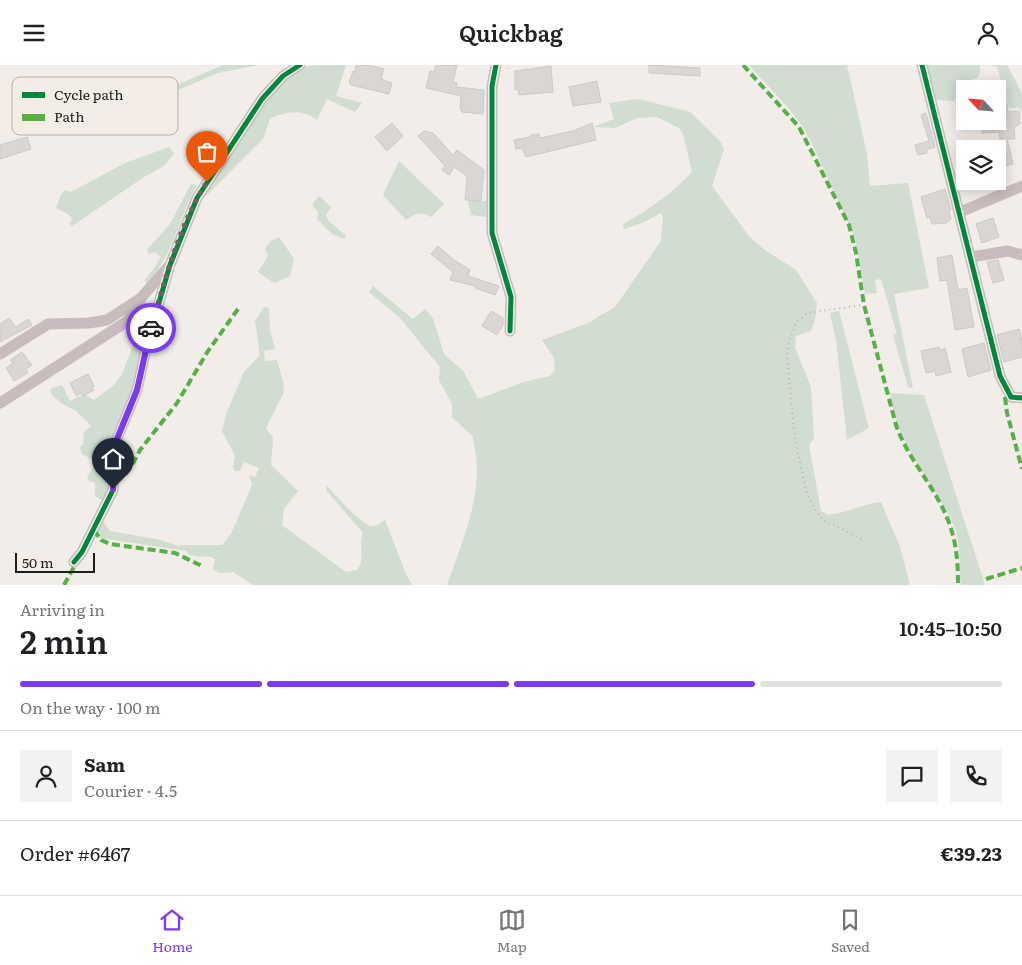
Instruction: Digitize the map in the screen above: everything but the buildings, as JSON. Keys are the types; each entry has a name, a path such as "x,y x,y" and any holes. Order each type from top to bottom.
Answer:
{"street":[{"path":"74,562 82,552 113,489 117,439 137,390 148,340 170,265 197,198 272,86 296,66 300,65"},
{"path":"496,65 492,86 492,233 511,297 510,331"},
{"path":"922,65 1000,376 1011,397 1022,398"},
{"path":"960,212 1022,186"},
{"path":"971,257 1008,251 1022,255"},
{"path":"0,354 48,323 89,323 107,320 141,298 170,265"},
{"path":"0,403 126,322 136,311 141,298"}],"path":[{"path":"861,539 835,525 827,523 819,516 807,494 794,431 787,355 792,332 801,317 807,313 864,305"}],"green space":[{"path":"223,65 258,65 218,73 178,90 178,84"},
{"path":"315,65 346,65 336,96 362,103 355,112 327,99 317,120 306,114 294,112 270,119 263,139 201,199 265,101 293,70"},
{"path":"749,65 847,65 867,154 870,186 908,183 929,288 894,294 913,388 908,387 893,335 897,334 881,279 875,280 877,293 865,294 855,238 812,144 803,127 790,110"},
{"path":"925,65 980,65 980,73 977,78 956,80 956,97 954,101 935,100"},
{"path":"989,65 1007,65 1022,93 1022,112 1019,108 1009,108 1006,98 1006,80 1001,80 997,67"},
{"path":"638,99 690,112 720,141 724,149 712,186 749,236 765,250 796,270 817,303 815,320 811,331 796,336 795,348 811,387 814,438 809,445 821,511 828,515 881,502 900,547 910,585 447,585 474,501 477,472 473,437 452,417 452,404 439,380 440,367 400,318 369,292 373,286 413,319 425,309 433,318 444,354 464,372 478,399 524,382 550,376 555,370 554,358 542,340 588,323 615,307 661,241 663,217 661,213 642,223 624,229 623,224 660,201 692,172 683,134 679,128 657,117 637,118 615,128 593,127 614,119 609,103"},
{"path":"169,147 174,154 164,166 144,177 72,226 70,224 72,218 56,208 61,194 65,190 71,192 125,163"},
{"path":"399,161 444,204 431,217 418,214 406,220 383,195"},
{"path":"191,184 197,185 170,247 157,271 147,283 144,281 161,257 155,252 149,254 147,250 170,224"},
{"path":"319,196 331,207 326,215 328,220 346,236 344,239 332,234 317,219 318,212 312,205"},
{"path":"468,201 487,201 486,217 471,215"},
{"path":"279,237 294,259 290,276 274,283 258,272 268,256 265,249 270,242"},
{"path":"264,307 269,308 270,331 275,349 264,351 265,361 277,360 284,385 283,394 266,428 273,438 271,465 298,491 284,509 282,525 346,572 357,570 362,557 361,542 363,533 326,490 327,486 366,524 375,526 385,520 412,585 253,585 233,572 217,572 213,568 215,559 211,557 192,556 186,551 93,537 102,520 110,531 161,540 178,546 222,545 231,534 252,485 249,475 255,477 259,468 244,462 240,471 235,471 233,468 235,456 222,431 227,412 244,372 260,355 255,321"},
{"path":"839,311 869,428 847,440 836,340 830,313"},
{"path":"143,331 135,383 113,439 91,459 82,454 80,447 83,444 84,432 91,426 75,410 64,405 52,395 50,389 62,385 70,401 84,394 94,400 114,385 122,374 134,343"},
{"path":"890,393 924,395 985,585 961,585 959,546 956,531 945,508 899,429"},
{"path":"113,447 112,480 103,501 95,496 95,483 89,481 87,477 97,461"}],"marked path":[{"path":"743,65 799,127 849,225 856,253 864,305 896,425 906,448 949,522 956,548 958,585"},
{"path":"115,477 123,477 131,467 140,450 177,403 208,351 238,309"},
{"path":"1005,397 1007,413 1022,469"},
{"path":"94,530 101,540 110,544 175,553 204,567"},
{"path":"64,585 74,567 74,562"},
{"path":"986,579 1022,568"}],"cycle path":[{"path":"74,562 82,552 113,490 117,439 137,390 148,340 170,265 197,198 262,99 283,76 300,65"},
{"path":"496,65 492,86 492,233 511,297 510,331"},
{"path":"922,65 1000,376 1011,397 1022,398"}],"way so far":[{"path":"151,328 170,265 197,198 207,182"}],"route":[{"path":"113,489 117,439 137,390 151,328"}]}
